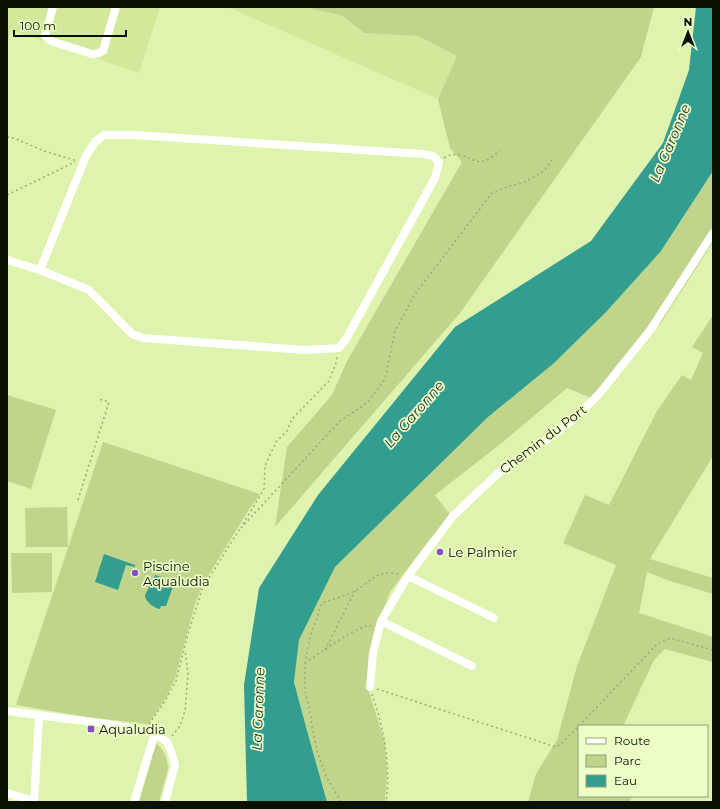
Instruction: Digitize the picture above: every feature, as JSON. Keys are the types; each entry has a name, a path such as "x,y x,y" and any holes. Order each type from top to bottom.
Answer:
{"street":[{"path":"54,7 45,36 51,41 92,54 103,51 116,7"},
{"path":"7,260 40,270 89,290 132,334 143,338 304,350 339,348 346,339 435,178 439,162 433,156 423,154 134,135 104,135 95,142 86,156 40,270"},
{"name":"Chemin du Port","path":"370,686 373,653 380,624 408,576 454,516 502,469 558,432 599,394 652,329 713,233"},
{"path":"408,576 494,618"},
{"path":"380,624 472,666"},
{"path":"7,711 107,724 151,732 167,742 175,765 165,802"},
{"path":"7,793 34,802 39,716"},
{"path":"134,802 151,732"}],"path":[{"path":"7,137 14,138 44,151 77,161 7,195"},
{"path":"439,162 448,156 459,154 469,157 477,162 485,161 500,150"},
{"path":"241,528 340,421 368,402 385,379 395,332 416,294 492,193 525,182 544,171 552,160"},
{"path":"151,732 150,721 165,701 176,681 184,648 202,589 264,489 265,466 276,442 287,431 292,419 329,381 331,373 336,367 339,348"},
{"path":"78,500 109,402 99,399"},
{"path":"341,802 326,776 318,754 304,682 305,663 311,630 316,621 322,603 355,591 383,573 390,572 408,576"},
{"path":"324,651 355,591"},
{"path":"305,663 356,630 369,625 380,624"},
{"path":"580,725 658,643 670,638 713,650"},
{"path":"167,742 180,726 185,711 188,674 184,648"},
{"path":"370,686 556,747 560,745 578,727"},
{"path":"370,686 380,718 386,755 386,802"}],"shaded area":[{"path":"7,7 160,7 139,73 11,30 7,44"},
{"path":"228,7 311,7 311,9 341,15 364,33 418,36 458,56 438,99"}],"green space":[{"path":"311,7 654,7 641,57 460,313 275,527 287,447 332,395 347,361 462,162 450,148 438,99 457,56 418,36 364,33 341,15 311,9"},
{"path":"713,171 713,242 661,323 622,360 591,398 567,388 503,442 435,495 451,516 429,540 390,592 375,632 367,685 385,743 387,772 385,802 327,802 294,682 299,640 335,567 488,417 553,364 661,251"},
{"path":"713,315 713,456 650,559 713,578 713,594 667,580 647,572 639,613 713,637 713,662 665,649 654,660 623,725 578,725 578,797 632,797 629,802 528,802 536,774 557,740 577,666 616,565 563,543 585,495 609,505 657,411 682,375 691,380 703,353 692,347"},
{"path":"7,395 56,410 31,489 7,481"},
{"name":"Piscine Aqualudia","path":"103,442 260,494 202,586 195,604 175,679 166,698 149,723 146,724 87,717 16,705"},
{"path":"67,507 68,547 26,547 25,508"},
{"path":"11,553 52,553 52,592 12,593"},
{"path":"156,743 165,754 168,765 159,802 139,802"}],"water":[{"name":"La Garonne","path":"696,7 713,7 713,171 661,251 606,312 553,364 488,417 335,567 299,640 294,682 327,802 247,802 244,685 259,588 318,495 455,327 591,241 663,143 689,70"},
{"path":"104,554 135,565 135,567 126,565 118,590 95,582"},
{"path":"155,575 161,577 158,584 159,587 169,584 171,579 175,581 166,606 161,606 160,609 151,604 145,596"}],"place":[{"name":"Le Palmier","path":"440,552"},
{"name":"Piscine Aqualudia","path":"135,573"},
{"name":"Aqualudia","path":"91,729"}]}
